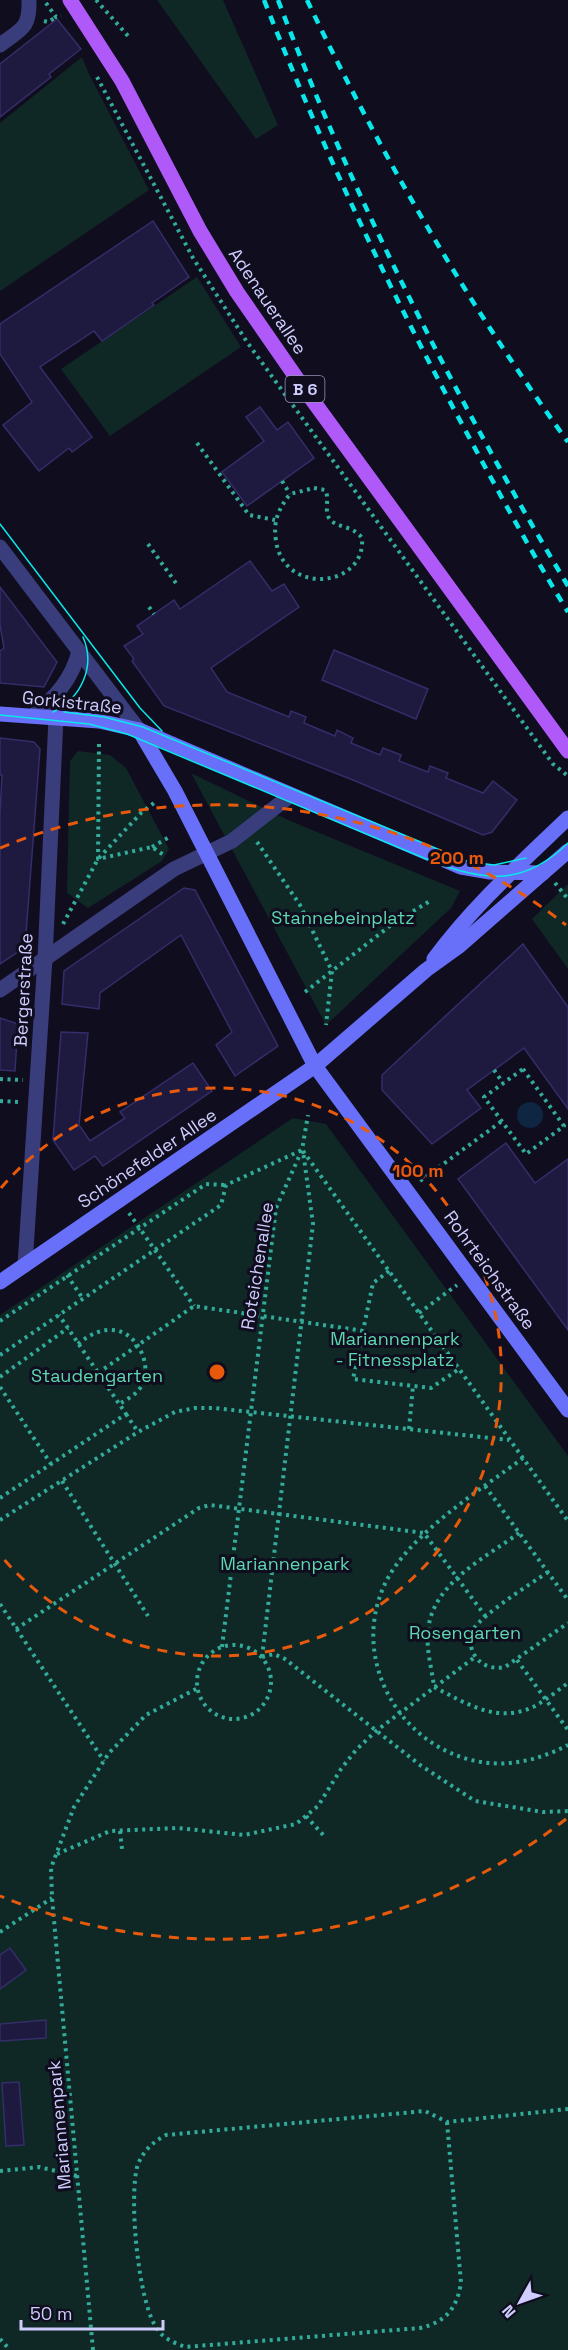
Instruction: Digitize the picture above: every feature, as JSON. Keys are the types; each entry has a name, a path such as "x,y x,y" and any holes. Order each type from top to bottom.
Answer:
{"main road":[{"name":"Adenauerallee","path":"70,0 122,81 200,231 237,292 307,393 568,751"},
{"name":"Gorkistraße","path":"0,714 99,721 139,730"},
{"path":"139,730 461,867 476,870 543,873"},
{"path":"139,730 175,790 315,1066 426,970 458,947 568,851"},
{"path":"426,970 452,934 568,818"},
{"path":"476,870 496,889 507,904"},
{"name":"Rohrteichstraße","path":"315,1066 568,1410"},
{"name":"Schönefelder Allee","path":"0,1282 315,1066"}],"street":[{"path":"0,45 25,26 30,16 29,0"},
{"path":"0,547 139,730"},
{"path":"33,716 63,688 76,664 79,651"},
{"name":"Bergerstraße","path":"25,1265 45,959 56,717"},
{"path":"0,990 174,869 206,852 226,845 291,795"}],"path":[{"path":"96,0 129,37"},
{"path":"48,22 56,17"},
{"path":"197,443 249,515 275,520"},
{"path":"282,481 290,494"},
{"path":"314,488 325,490 328,494 326,508 328,517 333,522 358,533 362,538 359,556 341,574 325,579 309,579 287,567 280,556 277,545 275,520 290,494 314,488"},
{"path":"148,544 178,586"},
{"path":"149,607 154,614"},
{"path":"98,859 99,744"},
{"path":"61,929 98,859 141,813 154,803"},
{"path":"248,829 300,905 332,971 326,1025"},
{"path":"98,859 152,847 171,836"},
{"path":"152,847 166,856"},
{"path":"556,885 568,898"},
{"path":"305,992 395,922 430,901"},
{"path":"523,1069 564,1126 526,1154 484,1097 504,1083 523,1069"},
{"path":"494,1070 504,1083"},
{"path":"262,1657 313,1224 302,1150 308,1115"},
{"path":"407,1190 502,1121"},
{"path":"0,1321 206,1184 226,1185 302,1150"},
{"path":"302,1150 568,1521"},
{"name":"Roteichenallee","path":"222,1647 241,1509 250,1413 276,1208 302,1150"},
{"path":"0,1355 221,1205 226,1185"},
{"path":"120,1200 194,1306"},
{"path":"389,1271 373,1283 353,1379 431,1389 459,1369"},
{"path":"67,1275 83,1299"},
{"path":"419,1313 470,1275"},
{"path":"98,1373 194,1306 364,1331"},
{"path":"59,1315 138,1432"},
{"path":"0,1377 68,1328"},
{"path":"78,1344 99,1331 114,1329 128,1336 138,1347 144,1358 146,1371 142,1384 133,1395 119,1404"},
{"path":"409,1430 413,1386"},
{"path":"0,1387 51,1464"},
{"path":"0,1520 138,1432 174,1412 195,1408 509,1440"},
{"path":"0,1498 126,1414"},
{"path":"523,1458 424,1533 408,1548 391,1572 383,1587 375,1614 374,1642 377,1668 389,1697 399,1713 429,1741 448,1752 482,1762 514,1763 534,1759 568,1745"},
{"path":"62,1481 148,1616"},
{"path":"485,1486 548,1572 566,1592 568,1600"},
{"path":"16,1629 199,1508 210,1505 424,1533 486,1617"},
{"path":"434,1687 427,1642 428,1626 438,1600 458,1578 519,1533"},
{"path":"548,1572 477,1625 472,1633 471,1645 475,1657 494,1668 506,1667 568,1623"},
{"path":"0,1605 104,1761"},
{"path":"243,1646 255,1651 270,1670 271,1690 264,1704 249,1716 234,1719 217,1714 204,1703 198,1688 198,1674 201,1665 208,1655 222,1647 243,1646"},
{"path":"262,1657 274,1654 285,1659 420,1765 475,1801 543,1812 568,1811"},
{"path":"56,1854 110,1831 178,1828 244,1835 296,1824 318,1806 341,1769 356,1750 376,1731 475,1657"},
{"path":"517,1660 568,1730"},
{"path":"434,1687 471,1707 491,1713 522,1711 568,1683"},
{"name":"Mariannenpark","path":"93,2350 51,1868 74,1807 109,1753 146,1715 198,1688"},
{"path":"306,1816 325,1837"},
{"path":"120,1831 122,1849"},
{"path":"0,1932 52,1898"},
{"path":"447,2122 461,2283 458,2299 452,2310 433,2325 420,2328 185,2347 171,2341 158,2331 145,2302 136,2244 134,2181 138,2164 147,2149 166,2135 424,2111 447,2122 568,2109"},
{"path":"0,2171 39,2167 77,2176"},
{"path":"0,2339 10,2350"}],"green space":[{"path":"157,0 223,0 278,125 256,139"},
{"path":"82,57 149,190 0,291 0,123"},
{"path":"197,277 241,347 110,436 61,369"},
{"path":"78,751 110,755 126,768 169,849 162,861 88,908 67,893 70,761"},
{"name":"Stannebeinplatz","path":"191,773 288,820 460,891 451,908 326,1025"},
{"path":"568,884 568,969 532,919"},
{"name":"Mariannenpark","path":"293,1118 326,1124 568,1456 568,2350 0,2350 0,1315"}],"water":[{"path":"530,1102 539,1106 543,1115 539,1124 530,1128 521,1124 517,1115 521,1106"}],"building":[{"path":"57,19 81,49 49,74 51,77 0,117 0,64"},
{"path":"153,221 189,277 152,303 154,305 102,341 94,331 40,367 92,437 72,452 69,448 39,471 3,425 32,402 0,354 0,324"},
{"path":"260,407 277,430 288,422 314,458 247,506 222,472 264,441 246,417"},
{"path":"250,561 272,591 284,584 299,607 211,668 227,692 289,717 291,711 306,717 304,723 335,736 337,730 353,738 351,743 380,755 383,748 401,755 399,761 428,772 430,766 448,773 446,778 483,793 493,781 517,800 492,832 483,835 353,780 164,706 124,646 143,634 137,626 174,600 180,609"},
{"path":"0,587 57,662 44,687 0,683 0,651 4,648 0,625"},
{"path":"334,650 428,689 416,719 322,680"},
{"path":"0,738 34,742 40,749 25,947 0,964 2,775 0,775"},
{"path":"184,888 195,890 278,1046 235,1076 216,1045 232,1032 181,935 100,993 99,1009 62,1004 64,971"},
{"path":"523,944 568,1007 568,1109 524,1048 467,1090 481,1108 432,1144 382,1090 382,1075"},
{"path":"0,1018 18,1024 15,1071 0,1070"},
{"path":"61,1032 88,1033 79,1125 90,1141 125,1118 120,1112 193,1063 212,1091 103,1166 95,1156 74,1170 53,1140"},
{"path":"506,1143 535,1183 568,1159 568,1330 458,1179"},
{"path":"10,1948 26,1970 0,1989 0,1955"},
{"path":"46,2020 46,2038 0,2041 0,2024"},
{"path":"19,2082 24,2145 6,2146 2,2083"}],"tram line":[{"path":"0,524 140,708 162,731"},
{"path":"53,712 71,699 83,680 88,659 83,637"},
{"path":"64,712 104,717 143,727 469,862 494,865 526,858"},
{"path":"0,715 89,724 127,734 431,861 469,873 486,876 520,873 536,867 568,843"}],"railway":[{"path":"264,0 330,158 404,312 456,413 568,612"},
{"path":"278,0 340,151 410,299 487,445 568,586"},
{"path":"307,0 365,115 427,227 495,336 568,442"}],"park label":[{"name":"Mariannenpark - Fitnessplatz","path":"395,1348"},
{"name":"Staudengarten","path":"97,1375"},
{"name":"Rosengarten","path":"465,1632"}]}
